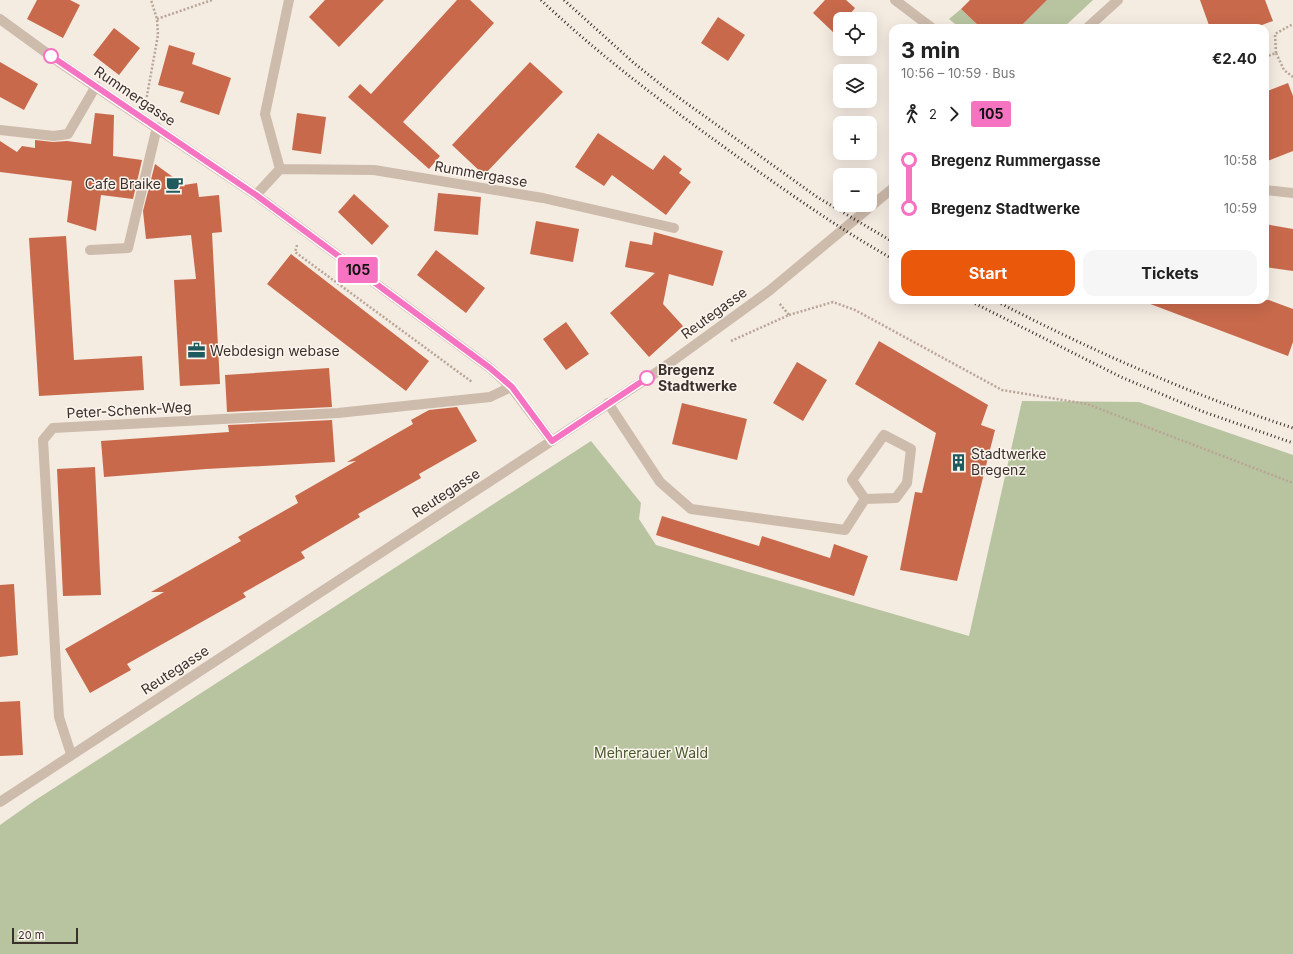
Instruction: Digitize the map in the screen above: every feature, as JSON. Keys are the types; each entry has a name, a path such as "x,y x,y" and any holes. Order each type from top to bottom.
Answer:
{"street":[{"path":"256,195 280,169 265,114 289,0"},
{"path":"1091,24 1118,0"},
{"path":"900,1 927,24"},
{"name":"Rummergasse","path":"0,19 256,195 490,368 512,387 552,441"},
{"path":"0,130 54,136 68,134 96,86"},
{"path":"90,250 128,248 157,127"},
{"name":"Rummergasse","path":"280,169 374,170 543,198 674,228"},
{"path":"1269,190 1293,193"},
{"name":"Reutegasse","path":"0,802 71,754 663,368 769,290 889,191"},
{"name":"Peter-Schenk-Weg","path":"71,754 59,717 43,440 53,428 338,413 490,397 512,387"},
{"path":"608,403 660,482 691,509 844,530 865,499"},
{"path":"884,435 911,449 907,483 896,498 865,499 852,480 884,435"}],"path":[{"path":"144,118 158,35 157,19 151,0"},
{"path":"195,0 197,5"},
{"path":"157,19 212,0"},
{"path":"1293,24 1275,34 1276,53 1284,70 1293,77"},
{"path":"1269,56 1276,53"},
{"path":"300,227 295,252 490,397"},
{"path":"789,315 833,302 856,310 1002,390 1087,404 1293,482"}],"green space":[{"path":"1047,0 1093,0 1067,24 1023,24"},
{"path":"961,9 977,24 955,24 949,19"},
{"name":"Mehrerauer Wald","path":"1022,401 1139,402 1293,455 1293,954 0,954 0,825 34,801 591,441 641,503 639,519 656,545 969,636"}],"building":[{"path":"37,0 70,0 80,5 63,38 27,19"},
{"path":"325,0 384,0 339,47 309,17"},
{"path":"457,0 470,0 494,23 403,122 440,156 429,169 348,97 360,84 371,94"},
{"path":"825,0 846,0 855,8 852,12 833,12 833,32 813,13"},
{"path":"970,0 1047,0 1023,24 977,24 961,9"},
{"path":"1200,0 1265,0 1273,21 1265,24 1209,24"},
{"path":"718,17 745,35 728,61 701,43"},
{"path":"114,28 140,48 119,75 93,55"},
{"path":"169,45 195,53 192,64 231,78 219,115 180,102 184,92 158,85"},
{"path":"0,62 38,84 24,110 0,97"},
{"path":"530,62 563,92 484,175 452,145"},
{"path":"1288,83 1293,96 1293,151 1269,160 1269,90"},
{"path":"95,113 114,115 113,156 142,160 133,199 101,195 96,231 67,222 72,181 0,172 0,141 17,152 22,146 35,148 35,140 53,142 67,141 91,144"},
{"path":"297,113 326,117 321,154 292,150"},
{"path":"598,133 653,170 664,155 682,169 679,173 691,182 666,215 612,175 604,186 575,167"},
{"path":"155,164 184,185 197,183 199,197 219,195 222,232 212,233 220,384 180,386 174,280 196,279 191,235 146,239 143,211"},
{"path":"438,193 481,197 478,235 434,231"},
{"path":"354,194 389,226 372,245 338,212"},
{"path":"536,221 579,229 573,262 530,254"},
{"path":"1269,225 1293,229 1293,271 1269,268"},
{"path":"654,232 723,251 713,286 669,274 663,304 683,326 649,357 610,313 655,273 625,267 630,241 652,245"},
{"path":"66,236 74,360 142,356 144,390 39,396 29,238"},
{"path":"436,250 485,288 466,313 417,275"},
{"path":"291,254 429,361 406,391 267,284"},
{"path":"1269,300 1293,309 1293,342 1288,356 1150,304 1269,304"},
{"path":"566,322 589,354 566,370 543,339"},
{"name":"Stadtwerke Bregenz","path":"879,341 988,405 981,425 995,430 957,581 900,570 915,492 922,493 936,433 855,384"},
{"path":"797,362 827,380 803,421 773,403"},
{"path":"329,368 332,407 227,412 225,375"},
{"path":"682,403 747,419 737,460 672,444"},
{"path":"457,407 477,441 419,474 421,478 358,514 360,517 301,552 305,558 243,593 246,597 127,664 131,670 90,693 65,649 164,592 151,592 241,541 238,537 298,503 295,496 356,461 347,462 413,424 411,420 429,410"},
{"path":"332,420 335,462 206,469 104,477 101,441 229,432 228,425"},
{"path":"95,467 101,595 63,596 57,469"},
{"path":"662,516 759,546 762,536 830,558 834,544 868,556 854,596 656,535"},
{"path":"14,584 18,655 0,657 0,585"},
{"path":"20,701 23,755 0,756 0,702"}],"railway":[{"path":"541,0 612,62 687,120 814,210 889,257"},
{"path":"564,0 635,64 664,87 817,197 889,240"},
{"path":"976,304 1121,377 1204,412 1293,443"},
{"path":"1002,304 1104,354 1178,386 1293,428"}],"bus line":[{"name":"105","path":"51,56 256,195 490,368 512,387 552,441 647,378"}],"place":[{"name":"Cafe Braike","path":"174,184"},
{"name":"Webdesign webase","path":"197,351"},
{"name":"Bregenz Stadtwerke","path":"647,378"},
{"name":"Stadtwerke Bregenz","path":"958,462"}]}
